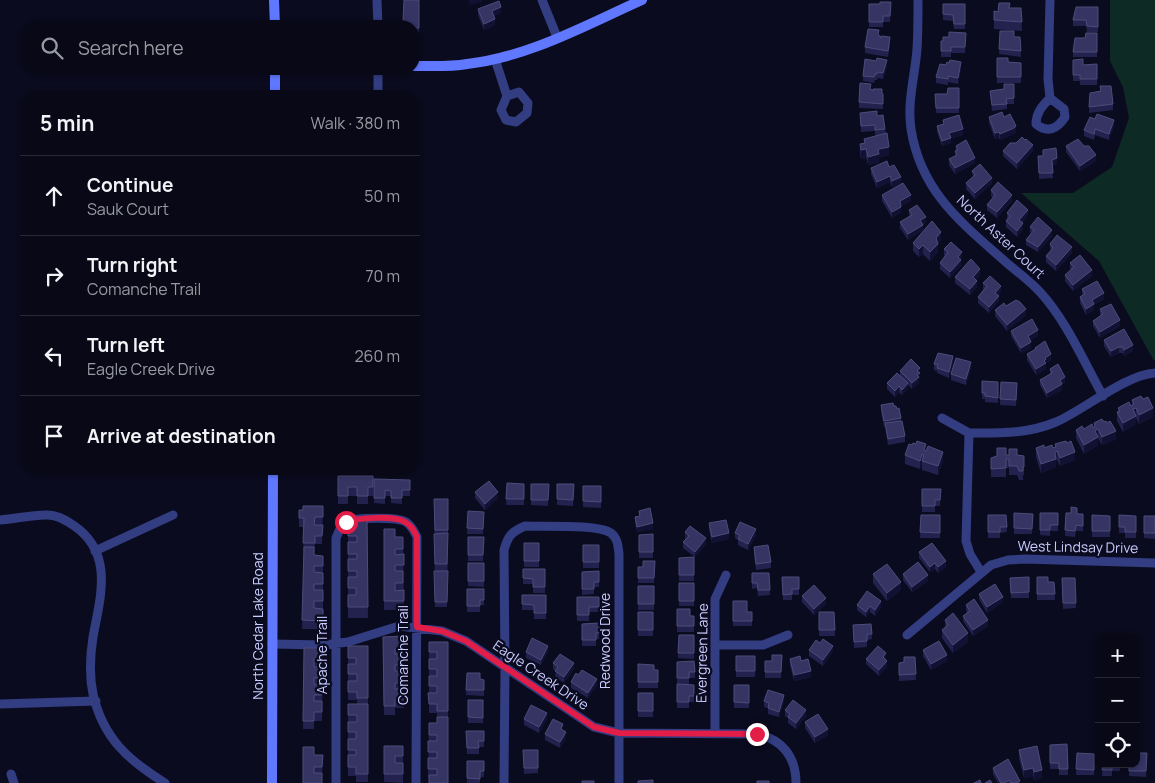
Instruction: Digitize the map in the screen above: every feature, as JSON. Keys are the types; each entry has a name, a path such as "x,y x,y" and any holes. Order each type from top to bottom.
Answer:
{"main road":[{"path":"274,0 274,20"},
{"path":"420,66 467,64 495,59 542,44 642,0"},
{"path":"274,90 275,75"},
{"name":"North Cedar Lake Road","path":"272,783 273,475"}],"street":[{"path":"377,0 378,20"},
{"path":"542,0 557,37"},
{"name":"North Aster Court","path":"918,0 917,48 910,104 911,128 916,151 924,170 938,196 958,220 1038,290 1050,304 1103,396"},
{"path":"1050,0 1048,79 1050,98"},
{"path":"495,59 506,96"},
{"path":"378,75 378,90"},
{"path":"942,418 969,433 1020,433 1035,430 1057,422 1128,382 1155,373"},
{"path":"969,433 966,541 970,554 981,572"},
{"path":"0,520 46,514 61,518 80,530 91,544 99,560 102,580 101,601 93,638 90,666 99,715 108,732 122,751 142,768 165,783"},
{"path":"95,551 173,514"},
{"name":"Apache Trail","path":"336,783 336,538 340,528 346,522 354,520 404,520 412,528"},
{"name":"Redwood Drive","path":"505,668 504,550 508,537 516,530 525,526 599,528 610,533 617,540 619,554 619,783"},
{"name":"Comanche Trail","path":"412,528 417,537 416,783"},
{"name":"West Lindsay Drive","path":"907,635 981,572 991,565 1008,560 1155,563"},
{"name":"Evergreen Lane","path":"714,733 715,599 726,575"},
{"name":"Eagle Creek Drive","path":"272,644 324,645 348,642 398,626 442,631 466,641 594,727 619,733 714,733 768,736 781,745 791,758 796,773 796,783"},
{"path":"715,645 763,645 788,635"},
{"path":"504,783 505,668"},
{"path":"0,704 96,701"}],"green space":[{"path":"1110,0 1155,0 1154,361 1099,261 1021,193 1073,193 1112,167 1129,118 1123,87 1110,61"}],"building":[{"path":"404,0 419,0 419,20 403,20"},
{"path":"499,1 501,7 492,11 495,19 484,24 478,9"},
{"path":"880,2 891,2 890,16 883,16 883,22 869,22 869,4 880,4"},
{"path":"999,3 1010,3 1009,8 1021,8 1022,22 994,20 994,11 998,12"},
{"path":"943,4 965,4 965,24 954,24 953,15 943,14"},
{"path":"1076,7 1098,7 1098,27 1087,26 1086,20 1073,20"},
{"path":"868,29 879,30 878,34 881,38 881,36 890,37 888,51 865,47"},
{"path":"1000,31 1014,31 1014,37 1020,37 1021,51 999,49"},
{"path":"949,32 966,33 965,47 951,47 951,51 941,51 941,41 943,41 943,37 949,37"},
{"path":"1086,33 1097,33 1097,52 1073,52 1075,38 1085,38"},
{"path":"877,58 887,60 883,73 878,72 874,77 863,76 865,59 876,61"},
{"path":"997,58 1008,58 1008,62 1021,63 1021,77 997,77"},
{"path":"1083,59 1083,65 1097,64 1097,79 1080,79 1080,75 1073,75 1073,60"},
{"path":"950,60 961,62 958,78 948,76 948,79 936,77 940,64 946,65"},
{"path":"860,83 871,84 870,88 873,91 873,89 882,89 883,104 859,102"},
{"path":"1004,84 1014,84 1014,98 1006,99 1007,104 992,105 990,91 1004,89"},
{"path":"1100,86 1111,86 1113,104 1089,107 1090,93 1101,91"},
{"path":"948,88 959,88 959,108 936,108 935,94 947,94"},
{"path":"877,111 877,116 883,115 885,129 875,130 875,125 861,126 860,113"},
{"path":"1002,112 1004,117 1010,114 1016,126 1000,134 999,132 995,133 989,117"},
{"path":"1097,114 1114,120 1109,134 1095,129 1094,134 1084,130 1090,117 1095,119"},
{"path":"959,115 963,129 949,133 951,138 942,141 937,126 944,124 943,120"},
{"path":"887,133 889,147 879,149 879,154 868,157 866,149 861,150 860,144 865,143 864,139"},
{"path":"1022,137 1033,145 1017,163 1003,151 1010,143 1016,143"},
{"path":"1078,139 1084,146 1089,146 1096,155 1080,166 1066,146"},
{"path":"966,140 975,158 955,168 949,159 957,155 955,151 958,150 956,146"},
{"path":"1056,148 1057,158 1052,160 1053,173 1039,173 1038,156 1043,156 1043,150"},
{"path":"887,161 889,167 894,165 901,177 892,181 890,176 877,182 871,168"},
{"path":"980,164 992,178 975,193 966,183 975,175 972,171"},
{"path":"998,182 1012,195 997,212 987,205 995,195 991,190"},
{"path":"903,183 911,195 900,201 901,207 892,212 882,195"},
{"path":"1017,200 1028,210 1019,220 1023,223 1017,231 1006,221 1010,216 1007,213"},
{"path":"917,205 926,217 920,220 923,225 908,234 900,222 912,215 909,210"},
{"path":"1038,217 1052,230 1038,247 1026,240 1034,230 1030,227"},
{"path":"932,221 941,232 936,238 938,244 930,252 923,245 919,249 913,243"},
{"path":"1057,235 1072,247 1056,265 1046,256 1053,248 1050,244"},
{"path":"951,242 962,252 958,257 961,260 950,272 940,263 948,252 944,249"},
{"path":"1080,255 1092,270 1073,285 1065,275 1074,267 1070,263"},
{"path":"971,259 980,269 973,277 977,281 970,289 955,277"},
{"path":"990,276 1001,286 995,293 999,296 989,307 978,297 987,286 983,283"},
{"path":"1097,281 1104,293 1092,300 1094,304 1086,309 1080,297 1085,294 1082,289"},
{"path":"1016,300 1026,309 1007,325 995,310 1004,303 1006,306"},
{"path":"1111,304 1120,320 1100,332 1093,321 1103,314 1100,309"},
{"path":"1032,319 1038,330 1028,336 1031,342 1021,348 1011,331"},
{"path":"1124,329 1133,345 1124,350 1123,347 1119,347 1111,351 1104,340"},
{"path":"1045,341 1051,354 1045,358 1044,361 1046,363 1036,369 1027,354"},
{"path":"938,353 953,356 949,372 937,368 938,365 934,364"},
{"path":"956,358 971,362 966,379 951,374"},
{"path":"911,359 920,368 917,371 920,373 917,375 919,377 912,383 900,371"},
{"path":"1058,364 1065,377 1060,380 1062,384 1047,393 1040,380 1052,373 1050,369"},
{"path":"897,373 908,383 902,390 899,386 895,391 887,383"},
{"path":"982,381 998,382 998,398 985,396 985,393 982,393"},
{"path":"1001,382 1017,383 1016,400 1000,399"},
{"path":"1141,396 1143,399 1148,397 1153,408 1139,415 1136,408 1133,409 1136,416 1123,423 1117,412 1120,411 1118,408 1129,402 1131,406 1134,404 1132,400"},
{"path":"893,403 897,409 899,408 901,418 884,421 881,405"},
{"path":"1102,419 1107,423 1110,421 1116,431 1102,437 1098,429 1095,431 1098,437 1084,445 1076,430 1082,426 1084,429 1092,424 1093,428 1095,426 1094,423"},
{"path":"902,421 905,436 888,439 885,423"},
{"path":"917,441 926,444 924,450 926,451 928,446 943,452 938,466 922,461 924,455 922,454 920,461 905,455 909,444 916,444"},
{"path":"1066,441 1067,443 1071,441 1075,452 1060,458 1057,451 1055,453 1056,459 1041,464 1036,448 1052,445 1053,448 1056,447 1055,444"},
{"path":"997,448 1006,448 1006,455 1009,455 1009,449 1017,449 1017,455 1024,456 1023,471 1019,471 1017,466 1009,466 1009,459 1006,459 1006,468 991,469 991,458 997,456"},
{"path":"338,476 373,476 373,487 368,487 368,496 357,496 357,487 348,487 348,496 338,496"},
{"path":"374,479 410,480 410,490 402,490 402,498 391,498 391,491 385,490 385,498 374,498"},
{"path":"489,481 498,492 485,504 475,492"},
{"path":"507,483 524,484 524,499 506,499"},
{"path":"531,484 549,484 548,500 531,500"},
{"path":"557,484 574,484 573,500 557,499"},
{"path":"583,486 601,486 601,502 583,501"},
{"path":"922,489 941,489 940,500 935,500 935,506 922,506"},
{"path":"434,499 448,499 448,530 435,530"},
{"path":"303,506 323,506 323,517 315,517 314,525 323,525 322,536 315,536 315,543 303,543 304,518 299,518 299,510 303,510"},
{"path":"1071,507 1077,508 1077,514 1083,514 1083,526 1076,525 1075,531 1065,530 1066,513 1071,513"},
{"path":"650,508 653,523 637,527 635,517 640,516 639,511"},
{"path":"468,511 484,512 483,529 467,528"},
{"path":"1014,513 1033,514 1032,529 1014,528"},
{"path":"1040,513 1058,513 1058,525 1050,525 1050,530 1040,530"},
{"path":"921,515 940,515 940,533 920,532"},
{"path":"988,515 1006,515 1007,527 1000,527 1000,532 988,532"},
{"path":"1092,515 1110,516 1110,531 1092,531"},
{"path":"1119,515 1136,516 1136,532 1125,532 1125,527 1119,527"},
{"path":"1144,516 1155,516 1155,533 1144,533"},
{"path":"357,517 367,517 368,607 348,607 348,595 356,595 356,588 348,588 348,577 357,577 357,571 348,571 348,559 357,559 357,554 348,554 348,542 357,542 357,536 348,536 348,525 357,525"},
{"path":"726,520 729,533 712,537 709,523"},
{"path":"740,522 756,529 748,544 738,539 740,535 735,533"},
{"path":"690,526 706,538 695,552 683,542 689,536 685,532"},
{"path":"384,529 395,529 395,537 403,537 403,549 395,549 395,555 404,554 404,565 395,565 395,571 403,571 403,583 395,583 395,591 404,590 404,601 384,601"},
{"path":"448,533 447,564 435,564 434,534"},
{"path":"653,534 653,552 639,552 639,535"},
{"path":"468,537 484,537 483,555 468,555"},
{"path":"524,543 539,543 539,561 524,561"},
{"path":"932,543 946,561 938,567 935,563 930,567 919,552"},
{"path":"583,545 599,545 599,562 583,562"},
{"path":"768,545 771,562 756,564 754,547"},
{"path":"304,547 314,547 314,555 323,556 323,566 314,566 314,572 323,573 323,584 314,584 314,590 323,590 323,601 314,601 314,608 323,609 323,621 302,620"},
{"path":"694,557 694,575 679,575 679,558"},
{"path":"643,561 655,561 654,578 638,578 638,567 643,567"},
{"path":"918,562 928,575 912,587 903,574"},
{"path":"468,563 484,563 484,581 468,581"},
{"path":"887,564 901,582 887,593 873,574"},
{"path":"523,569 545,569 545,587 533,587 533,579 523,578"},
{"path":"434,571 448,571 447,602 435,602"},
{"path":"599,571 599,582 594,582 594,589 582,589 582,572"},
{"path":"752,573 769,573 770,590 758,590 757,583 752,583"},
{"path":"782,577 799,577 799,589 792,589 792,594 783,595"},
{"path":"1029,577 1029,592 1011,593 1010,578"},
{"path":"1037,577 1048,577 1048,582 1054,582 1055,594 1037,594"},
{"path":"1062,578 1075,578 1076,603 1063,603"},
{"path":"679,583 694,583 694,601 679,601"},
{"path":"995,584 1003,597 987,607 979,594"},
{"path":"814,585 826,598 814,609 802,596"},
{"path":"638,586 654,586 654,604 638,604"},
{"path":"467,589 484,589 484,600 480,600 480,606 467,606"},
{"path":"867,591 881,601 875,610 870,606 866,612 857,605"},
{"path":"522,595 546,595 546,613 534,613 534,605 522,604"},
{"path":"577,597 599,597 599,607 589,607 589,615 577,615"},
{"path":"974,599 988,620 973,630 963,616 970,611 966,605"},
{"path":"733,601 747,601 747,612 752,612 752,621 733,621"},
{"path":"677,609 690,609 690,616 694,616 694,626 677,626"},
{"path":"638,612 653,612 653,630 638,630"},
{"path":"819,612 834,612 835,630 819,630"},
{"path":"953,613 968,633 953,645 942,630 948,625 945,620"},
{"path":"599,623 599,633 596,633 596,640 582,640 582,624"},
{"path":"871,624 872,634 867,634 867,641 854,642 853,625"},
{"path":"679,635 694,635 694,653 678,653"},
{"path":"404,636 404,649 395,649 395,654 404,654 404,665 395,665 395,671 403,671 404,683 395,683 395,689 404,689 404,699 395,700 395,706 384,706 383,637"},
{"path":"532,638 548,646 541,660 526,652"},
{"path":"823,639 833,646 823,660 809,650 816,640 820,643"},
{"path":"939,641 947,655 931,664 923,650"},
{"path":"429,642 448,642 448,711 437,711 437,704 429,704 428,693 437,693 437,686 429,686 429,676 437,676 437,669 429,669 429,659 437,659 437,652 429,652"},
{"path":"348,646 368,646 368,698 357,698 357,692 348,692 348,681 357,681 357,674 348,674 348,664 356,664 356,658 348,658"},
{"path":"878,646 886,653 883,657 887,661 879,670 866,659"},
{"path":"304,648 323,648 323,659 314,659 314,667 323,667 323,678 314,678 314,684 322,685 322,695 314,695 314,701 322,701 322,712 314,712 314,721 303,721"},
{"path":"560,654 574,663 564,677 555,671 558,667 553,663"},
{"path":"772,655 782,655 781,672 765,672 765,661 772,661"},
{"path":"736,656 755,656 755,671 736,671"},
{"path":"800,656 801,661 808,659 811,671 794,675 790,659"},
{"path":"904,657 915,657 916,674 899,675 899,663 904,662"},
{"path":"694,661 695,672 689,672 689,678 677,678 677,662"},
{"path":"638,664 654,665 654,670 658,670 658,682 638,682"},
{"path":"582,670 597,679 588,693 571,682 576,673 578,675"},
{"path":"467,673 480,673 480,679 484,680 484,690 466,690"},
{"path":"677,684 694,685 694,696 689,696 689,702 677,702"},
{"path":"734,685 749,685 749,703 734,702"},
{"path":"768,690 784,695 779,712 768,708 769,703 764,701"},
{"path":"638,693 653,693 653,711 638,711"},
{"path":"468,700 483,700 483,718 468,717"},
{"path":"793,700 806,710 796,723 788,717 790,714 785,710"},
{"path":"348,704 368,704 368,774 356,774 356,767 348,767 348,755 356,755 356,750 348,750 348,739 356,739 356,732 348,732 348,722 357,722 357,715 348,715"},
{"path":"531,705 547,713 539,727 524,719"},
{"path":"818,714 828,729 815,737 805,722"},
{"path":"437,717 448,717 448,783 429,783 429,775 437,775 437,769 428,769 428,758 437,758 437,752 428,752 428,741 437,741 437,735 429,735 429,723 437,723"},
{"path":"553,719 563,724 561,729 566,732 560,742 545,734"},
{"path":"466,731 484,731 484,741 478,741 479,748 467,748"},
{"path":"1067,744 1068,769 1059,769 1059,763 1050,763 1050,745"},
{"path":"384,746 403,746 403,756 395,756 395,763 403,763 403,774 384,774"},
{"path":"1037,746 1042,770 1034,772 1033,768 1024,770 1019,750"},
{"path":"303,747 314,747 314,755 323,755 322,767 314,767 314,773 322,773 322,783 303,783"},
{"path":"523,750 538,750 538,768 524,768"},
{"path":"1077,753 1094,754 1094,770 1076,769"},
{"path":"1140,753 1147,753 1146,771 1129,771 1129,768 1140,768"},
{"path":"1008,759 1020,781 1017,783 1011,783 1009,780 1001,783 993,768"},
{"path":"467,761 484,761 484,771 480,771 480,779 467,778"},
{"path":"1102,768 1112,768 1112,770 1102,770"},
{"path":"653,780 653,783 638,783 638,781"},
{"path":"582,781 594,781 594,783 582,783"},
{"path":"757,781 769,781 769,783 757,783"}],"route":[{"path":"346,522 354,520 404,520 417,537 417,627 442,631 466,641 594,727 619,733 757,734"}]}
